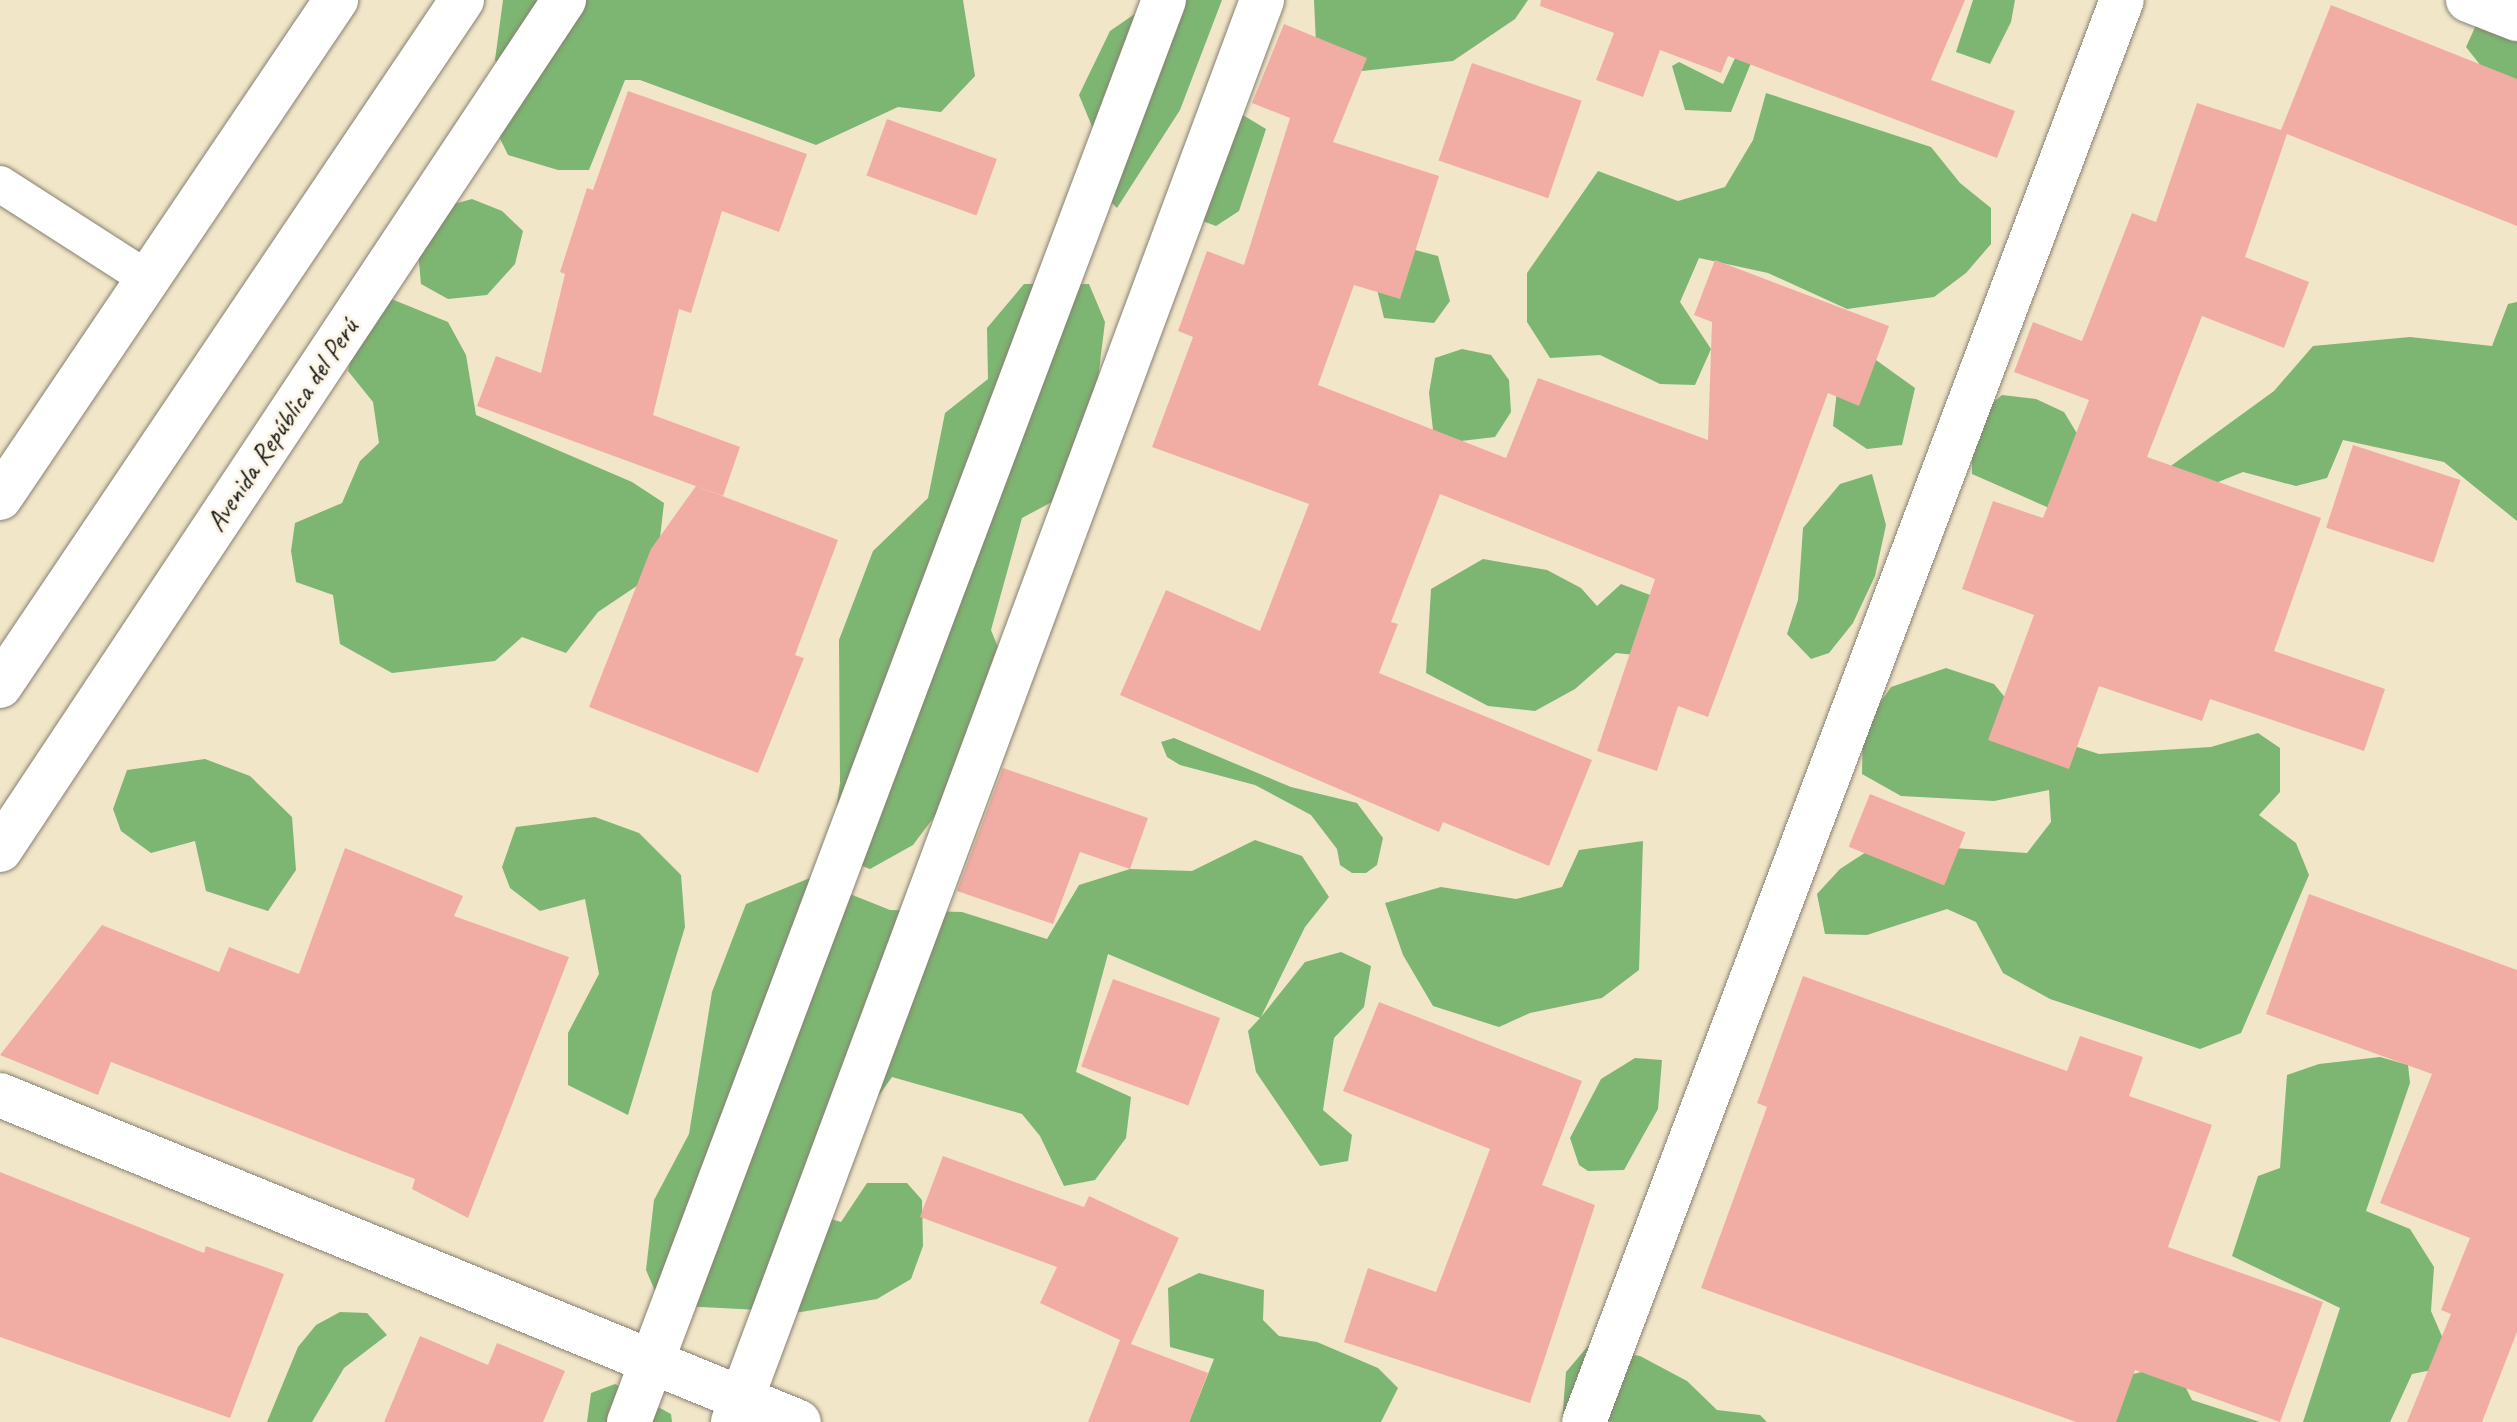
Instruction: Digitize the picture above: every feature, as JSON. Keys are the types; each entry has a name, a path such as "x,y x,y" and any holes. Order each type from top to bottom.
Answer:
{"main road":[{"path":"0,498 336,0"},
{"path":"0,686 462,0"},
{"name":"Avenida República del Perú","path":"0,850 564,0"},
{"path":"629,1422 1164,0"},
{"path":"738,1410 1262,0"},
{"path":"1584,1422 2122,0"},
{"path":"2468,0 2517,19"},
{"path":"0,1095 652,1360 738,1410 799,1422"}],"lane":[{"path":"0,184 148,279"}],"green space":[{"path":"503,0 963,0 975,76 941,112 898,107 816,145 640,80 625,80 589,170 558,170 508,155 495,128 503,76 495,60"},
{"path":"1155,0 1222,0 1180,110 1117,208 1098,189 1105,158 1079,95 1110,31"},
{"path":"1314,0 1528,0 1515,19 1453,61 1362,71 1317,66"},
{"path":"1973,0 2015,0 2011,22 1990,64 1956,52"},
{"path":"2477,23 2517,38 2517,101 2504,95 2466,47"},
{"path":"1749,28 1760,41 1731,112 1685,110 1672,66 1679,62 1723,84"},
{"path":"1766,93 1931,147 1960,183 1991,208 1991,244 1966,273 1934,297 1847,309 1768,273 1699,258 1680,302 1711,349 1695,385 1660,384 1600,355 1550,358 1527,322 1527,273 1598,171 1678,201 1725,187 1753,140"},
{"path":"1228,106 1266,129 1239,211 1216,226 1195,218"},
{"path":"472,199 502,211 523,231 515,264 487,295 448,299 421,284 417,240 436,209"},
{"path":"1396,245 1438,256 1450,301 1434,323 1384,318 1375,281"},
{"path":"1024,284 1089,284 1105,322 1093,419 1065,495 1022,518 991,630 1014,687 1010,742 964,777 913,845 870,869 830,853 840,783 839,640 873,551 928,498 945,413 988,379 987,328"},
{"path":"384,296 448,322 466,355 476,415 632,482 664,503 656,573 598,612 566,653 522,637 495,661 392,673 340,644 333,595 296,582 291,551 295,523 342,503 360,461 379,443 373,402 348,371 359,318"},
{"path":"2517,302 2517,521 2444,462 2343,440 2327,478 2296,486 2243,472 2099,530 1972,474 1972,420 2002,395 2036,399 2064,412 2087,450 2168,468 2274,391 2313,346 2410,337 2492,346 2508,304"},
{"path":"1462,349 1491,355 1509,380 1511,412 1495,437 1461,441 1433,430 1429,393 1435,358"},
{"path":"1876,360 1915,388 1902,445 1867,449 1833,426 1839,373"},
{"path":"1872,474 1886,525 1875,576 1853,623 1829,653 1811,659 1787,634 1798,600 1803,528 1840,484"},
{"path":"1483,559 1547,570 1581,588 1597,606 1621,584 1690,610 1675,659 1616,653 1575,689 1535,711 1488,706 1426,673 1431,589"},
{"path":"1946,668 1994,684 2034,733 2099,754 2211,747 2258,733 2280,748 2280,792 2259,815 2296,843 2309,875 2241,1033 2200,1049 2050,999 2003,973 1976,922 1947,909 1867,935 1825,934 1817,894 1840,869 1880,843 2027,853 2051,822 2049,790 1994,801 1901,796 1862,774 1863,728 1891,687"},
{"path":"1174,738 1291,787 1357,803 1383,838 1377,865 1366,873 1352,873 1340,865 1337,849 1311,815 1255,785 1180,765 1167,757 1161,742"},
{"path":"205,759 250,776 292,817 296,870 268,911 206,891 195,841 151,853 121,831 113,809 127,770"},
{"path":"595,817 639,833 681,875 685,927 628,1115 568,1085 568,1033 599,974 585,899 540,911 510,888 502,867 516,827"},
{"path":"1255,840 1302,856 1329,897 1305,927 1261,1017 1305,962 1341,952 1371,966 1364,1007 1334,1038 1323,1110 1352,1135 1348,1161 1320,1166 1256,1072 1248,1031 1260,1018 1108,954 1076,1072 1131,1097 1126,1138 1095,1180 1064,1186 1040,1136 1022,1114 892,1077 860,1122 817,1215 841,1222 867,1183 907,1183 922,1200 923,1246 911,1279 877,1299 801,1312 682,1306 655,1291 646,1270 654,1200 689,1134 712,992 746,904 810,878 890,910 962,912 1047,939 1079,885 1130,869 1192,871"},
{"path":"1643,841 1639,970 1602,998 1530,1013 1499,1027 1433,1006 1403,955 1385,903 1441,887 1516,899 1562,887 1579,850"},
{"path":"2380,1057 2408,1065 2410,1083 2366,1211 2410,1229 2434,1267 2431,1311 2447,1348 2442,1368 2412,1374 2390,1422 2303,1422 2340,1308 2232,1256 2258,1176 2280,1168 2287,1075 2319,1064"},
{"path":"1635,1058 1662,1060 1658,1109 1624,1170 1588,1171 1579,1165 1570,1138 1601,1079"},
{"path":"1199,1273 1264,1290 1263,1320 1279,1336 1317,1342 1378,1368 1398,1388 1381,1422 1189,1422 1214,1359 1170,1347 1168,1288"},
{"path":"340,1312 367,1313 387,1335 344,1368 312,1422 267,1422 298,1347 316,1325"},
{"path":"1588,1346 1640,1356 1687,1381 1717,1410 1760,1415 1767,1422 1562,1422 1566,1372"},
{"path":"2174,1364 2192,1400 2260,1422 2113,1422 2129,1375"},
{"path":"615,1384 671,1414 672,1422 587,1422 591,1393"}],"building":[{"path":"1541,0 1965,0 1931,80 2015,111 1997,158 1728,56 1721,73 1660,50 1643,97 1596,80 1614,33 1540,6"},
{"path":"2331,5 2517,79 2517,226 2287,134 2245,257 2309,282 2284,348 2202,316 2147,457 2321,518 2274,651 2385,689 2364,751 2210,699 2202,721 2099,686 2069,769 1988,740 2034,615 1962,589 1993,501 2043,518 2089,400 2014,372 2033,322 2082,341 2132,213 2156,222 2197,103 2281,130"},
{"path":"1284,24 1367,58 1333,142 1439,176 1400,299 1354,285 1318,385 1506,458 1538,378 1708,440 1712,322 1694,315 1715,260 1889,326 1859,406 1828,393 1708,717 1678,706 1657,771 1597,751 1655,579 1440,494 1391,622 1398,624 1379,673 1592,760 1549,866 1443,822 1439,832 1120,695 1166,590 1260,631 1309,504 1152,447 1193,337 1178,331 1207,251 1244,265 1290,118 1252,103"},
{"path":"1472,63 1582,101 1548,198 1438,160"},
{"path":"628,91 807,154 779,232 722,211 691,313 679,309 653,415 740,447 723,496 477,406 496,356 541,373 565,274 560,272 587,188 593,190"},
{"path":"887,119 997,159 976,215 866,175"},
{"path":"2353,445 2460,480 2434,563 2326,528"},
{"path":"696,486 838,540 795,655 804,658 758,773 589,707 651,549"},
{"path":"1003,768 1148,818 1130,869 1080,852 1053,924 957,891"},
{"path":"1870,794 1965,833 1944,885 1849,847"},
{"path":"345,848 463,896 454,916 569,957 468,1218 412,1189 415,1179 111,1062 98,1095 0,1055 102,925 219,972 229,947 299,974"},
{"path":"2309,894 2517,970 2517,1332 2482,1422 2407,1422 2451,1314 2441,1310 2470,1238 2380,1203 2432,1074 2266,1014"},
{"path":"1803,976 2067,1071 2080,1036 2143,1057 2129,1096 2212,1125 2168,1247 2323,1302 2280,1422 2135,1370 2116,1422 2076,1422 1701,1288 1767,1107 1757,1103"},
{"path":"1113,979 1220,1018 1188,1105 1081,1066"},
{"path":"1379,1002 1582,1081 1542,1185 1595,1205 1530,1403 1344,1342 1368,1268 1436,1292 1490,1149 1343,1091"},
{"path":"943,1156 1084,1207 1089,1196 1179,1238 1131,1344 1208,1373 1189,1422 1088,1422 1120,1340 1040,1303 1057,1267 920,1217"},
{"path":"0,1172 204,1253 206,1246 284,1274 230,1418 0,1337"},
{"path":"420,1336 488,1365 497,1343 565,1371 543,1422 384,1422"}]}
